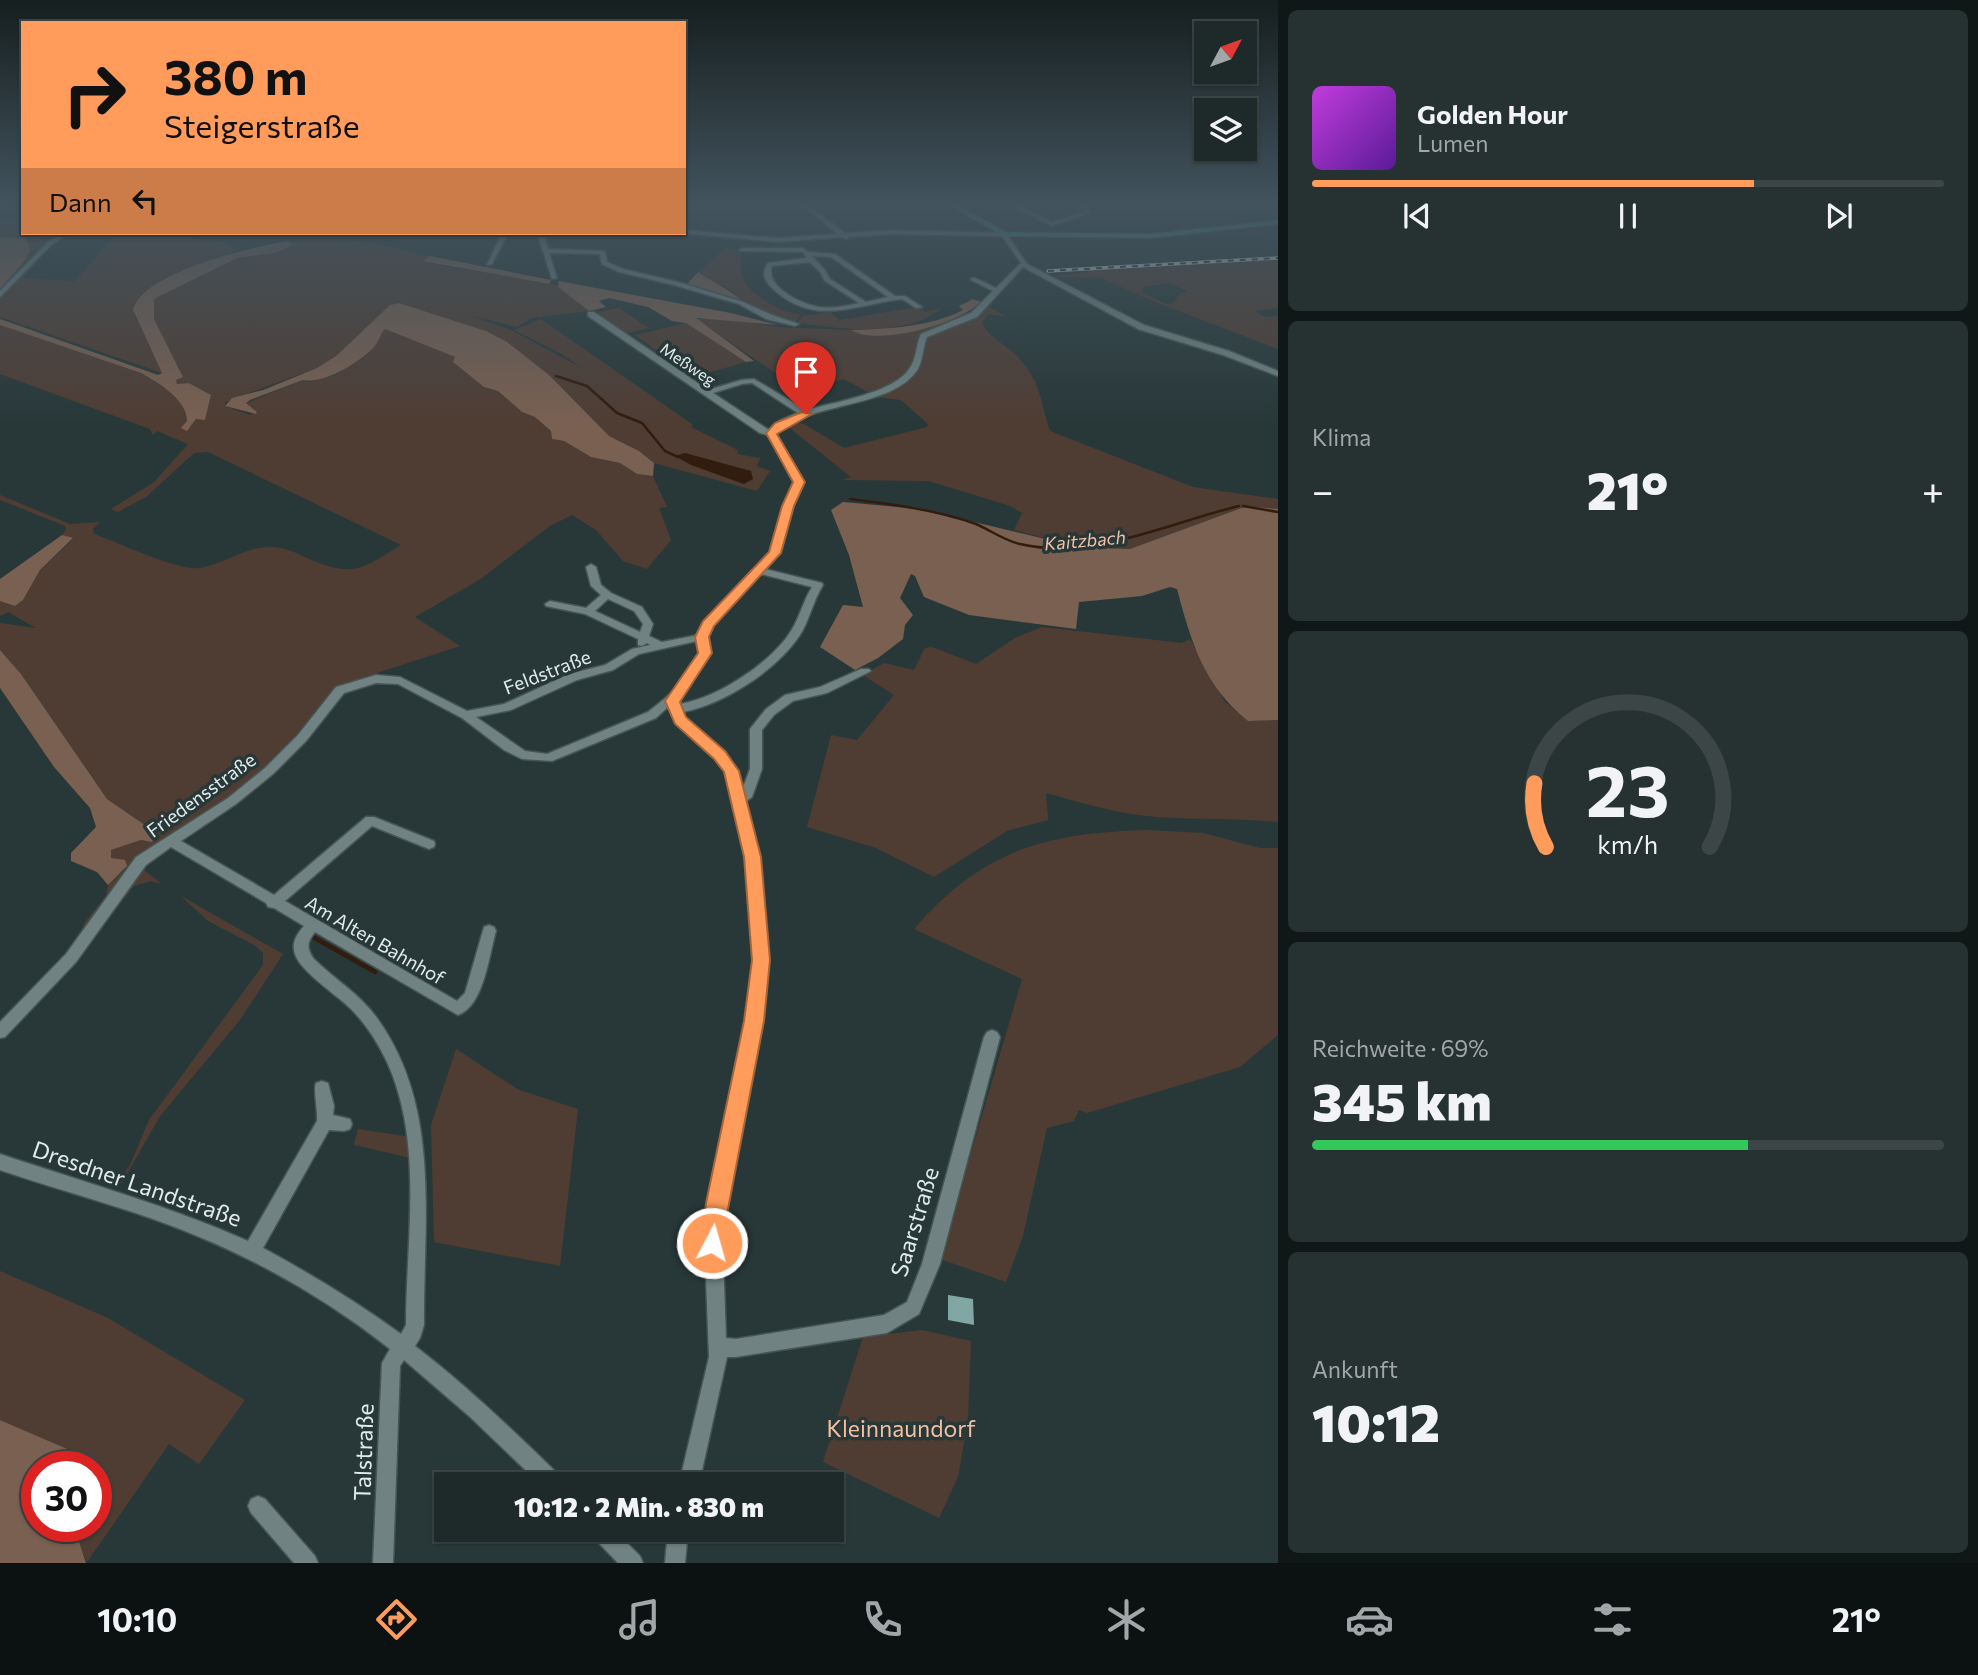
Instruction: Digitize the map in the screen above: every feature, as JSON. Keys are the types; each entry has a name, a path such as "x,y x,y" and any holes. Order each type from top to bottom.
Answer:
{"street":[{"path":"0,295 16,278"},
{"path":"653,278 676,283 795,324"},
{"path":"767,278 811,310 841,309 903,297 918,307"},
{"path":"826,278 863,303"},
{"path":"866,278 894,298"},
{"path":"702,637 708,624 775,553 788,506 799,482 771,433 779,426 806,414 873,396 898,382 913,370 924,336 974,315 1011,278"},
{"path":"1048,278 1141,327 1226,353 1278,374"},
{"path":"973,279 998,291"},
{"name":"Meßweg","path":"591,314 763,431 771,433"},
{"path":"706,393 741,382 754,381 806,414"},
{"path":"591,567 596,586 607,596 629,604 644,615 648,624 645,639"},
{"path":"652,715 677,714 697,706 759,670 787,646 796,633 818,585 760,571"},
{"path":"588,611 607,596"},
{"path":"550,604 588,611 660,645"},
{"name":"Feldstraße","path":"466,715 507,707 573,677 609,668 636,651 702,637"},
{"name":"Friedensstraße","path":"0,1032 71,958 136,867 232,801 269,771 296,744 340,690 376,679 400,681 466,715 508,747 522,754 548,758 652,715 675,694 705,653 702,637"},
{"name":"Feldstraße","path":"636,651 645,639"},
{"path":"739,800 746,797 756,768 756,729 769,712 789,698 823,690 865,671"},
{"path":"675,694 677,714 727,762 753,857 761,960 754,1021 713,1227 719,1347 716,1376 692,1472"},
{"name":"Am Alten Bahnhof","path":"273,903 370,820 429,844"},
{"name":"Am Alten Bahnhof","path":"171,841 312,926 458,1009 471,996 489,931"},
{"path":"312,926 301,940 301,953 308,963 362,1009 394,1061 416,1131 418,1240 409,1339"},
{"name":"Saarstraße","path":"719,1347 736,1348 854,1332 887,1324 913,1308 931,1264 992,1037"},
{"path":"251,1252 325,1122 323,1088"},
{"path":"325,1122 344,1124"},
{"name":"Dresdner Landstraße","path":"0,1162 168,1217 251,1252 409,1339 542,1472"},
{"name":"Talstraße","path":"383,1563 391,1363 409,1339"},
{"path":"258,1506 309,1563"},
{"path":"612,1542 633,1563"},
{"path":"675,1563 677,1542"}],"green space":[{"path":"10,278 75,281 78,278 165,278 140,298 133,311 162,373 0,317 0,289"},
{"path":"197,278 516,278 558,285 589,311 532,318 517,327 472,316 511,330 580,367 562,354 514,330 541,319 682,417 693,425 691,427 738,450 737,454 760,458 757,466 770,471 757,491 654,463 639,451 609,436 486,331 399,303 390,305 336,356 317,368 225,402 225,406 250,415 257,412 246,403 303,380 309,382 332,376 366,355 385,329 455,357 484,387 498,391 522,412 535,417 551,431 552,439 564,441 591,457 620,463 637,474 653,476 667,507 659,508 671,540 647,569 623,561 596,530 572,515 550,526 479,580 415,617 460,646 337,686 288,748 237,794 135,863 162,884 151,881 134,886 75,959 0,1031 0,1021 10,1016 73,948 85,922 106,896 108,885 127,867 111,858 111,850 141,840 152,842 158,834 107,799 21,674 0,650 0,623 36,628 8,612 0,616 0,601 15,606 23,600 40,570 73,539 62,535 66,530 65,526 0,500 0,495 70,524 100,522 93,529 94,534 178,566 191,568 209,566 253,549 272,547 286,549 335,568 356,568 401,545 208,452 194,453 146,497 118,512 111,509 154,482 188,444 157,431 153,435 150,429 0,374 0,325 141,373 163,386 177,399 186,413 187,421 182,428 191,426 196,419 205,420 211,395 189,383 178,384 175,380 183,377 154,319 154,299"},
{"path":"705,278 743,278 763,299 778,308 801,314 794,323 753,307 722,285"},
{"path":"1098,278 1278,278 1278,308 1256,311 1264,317 1278,316 1278,349 1150,300","holes":["1168,283 1187,291 1178,295 1174,303 1166,304 1143,293 1143,287"]},
{"path":"981,302 1007,317 989,314 982,322 993,337 1017,356 1031,375 1039,392 1050,431 1193,487 1278,499 1278,509 1247,506 1130,549 1079,547 1014,530 1022,513 1010,506 929,481 842,480 851,477 787,426 794,422 804,424 844,448 927,427 928,424 901,400 877,397 844,379 802,391 696,319 729,319 776,327 851,330 875,334 971,312"},
{"path":"918,307 925,312 942,308 927,318 892,328 853,329 798,323 802,316 830,312 839,320"},
{"path":"619,308 649,328 623,334 599,320 598,312"},
{"path":"686,323 746,362 693,377 635,335"},
{"path":"1042,627 1182,643 1190,639 1225,702 1248,721 1278,720 1278,822 1144,816 1046,793 1048,820 1007,831 934,877 876,848 807,827 831,735 857,740 894,695 863,675 884,663 914,670 925,648 932,647 976,664 1015,638"},
{"path":"1147,830 1203,833 1260,848 1278,848 1278,1035 1240,1067 1087,1113 1079,1110 1074,1121 1047,1128 1023,1236 1006,1282 940,1259 1022,979 914,929 965,881 1018,851 1077,836"},
{"path":"181,896 283,954 240,1020 160,1116 122,1183 118,1182 130,1165 149,1120 263,965 263,953 256,946 208,921"},
{"path":"456,1049 519,1090 578,1109 560,1266 434,1242 431,1125"},
{"path":"358,1129 411,1137 411,1158 354,1145"},
{"path":"0,1271 108,1318 245,1400 199,1464 169,1444 112,1526 112,1451 72,1451 0,1420"},
{"name":"Kleinnaundorf","path":"922,1330 971,1341 968,1420 958,1477 939,1518 823,1462 863,1337"},
{"path":"78,1542 101,1542 87,1562"}],"shaded area":[{"path":"0,278 10,278 0,289"},
{"path":"168,278 197,278 154,299 154,319 183,377 176,380 177,384 189,383 211,395 205,420 196,419 187,431 181,428 187,421 182,405 163,386 141,373 0,325 0,319 158,375 162,373 133,310 141,296"},
{"path":"516,278 541,278 551,280 550,284"},
{"path":"693,278 708,278 744,302 703,292 687,284"},
{"path":"559,281 731,313 778,325 696,318 754,361 746,362 686,323 672,321 648,307 609,298 599,301 606,307 589,311 558,287"},
{"path":"973,299 981,302 956,318 938,325 880,336 863,335 851,330 923,324 963,310 959,306"},
{"path":"399,303 486,331 507,342 549,375 609,436 639,451 654,463 653,476 637,474 620,463 591,457 564,441 552,439 551,431 535,417 522,412 498,391 484,387 453,362 455,357 385,329 367,354 340,372 311,381 303,380 250,400 246,403 256,414 225,406 232,398 263,390 317,368 336,356 390,305"},
{"path":"685,453 751,471 753,479 744,484 691,465 675,456"},
{"path":"843,502 920,509 1079,547 1130,549 1247,506 1278,509 1278,720 1248,721 1220,693 1201,662 1177,589 1170,587 1142,596 1079,602 1076,629 969,615 924,597 915,576 911,574 900,598 913,615 905,625 903,639 878,658 855,670 820,647 843,605 863,607 849,555 831,510"},
{"path":"62,535 73,538 40,570 23,600 15,606 0,601 0,579"},
{"path":"0,650 21,674 107,799 158,834 152,842 141,840 111,850 111,858 125,860 127,866 108,885 97,872 71,861 71,853 96,827 90,808 54,767 0,688"},
{"path":"0,1420 72,1451 21,1451 21,1542 79,1542 86,1563 0,1563"}],"building":[{"path":"948,1295 973,1299 974,1325 948,1320"}],"waterway":[{"name":"Kaitzbach","path":"556,376 587,386 617,413 642,423 665,451 678,457"},
{"name":"Kaitzbach","path":"850,499 945,515 976,524 1014,543 1047,548 1103,544 1239,506"},
{"name":"Kaitzbach","path":"1243,506 1278,512"},
{"path":"313,937 375,972"}],"route":[{"path":"712,1243 717,1203 754,1021 761,960 753,857 731,771 727,762 680,720 672,701 705,653 702,637 708,624 775,553 788,506 799,482 771,433 779,426 806,414"}]}
